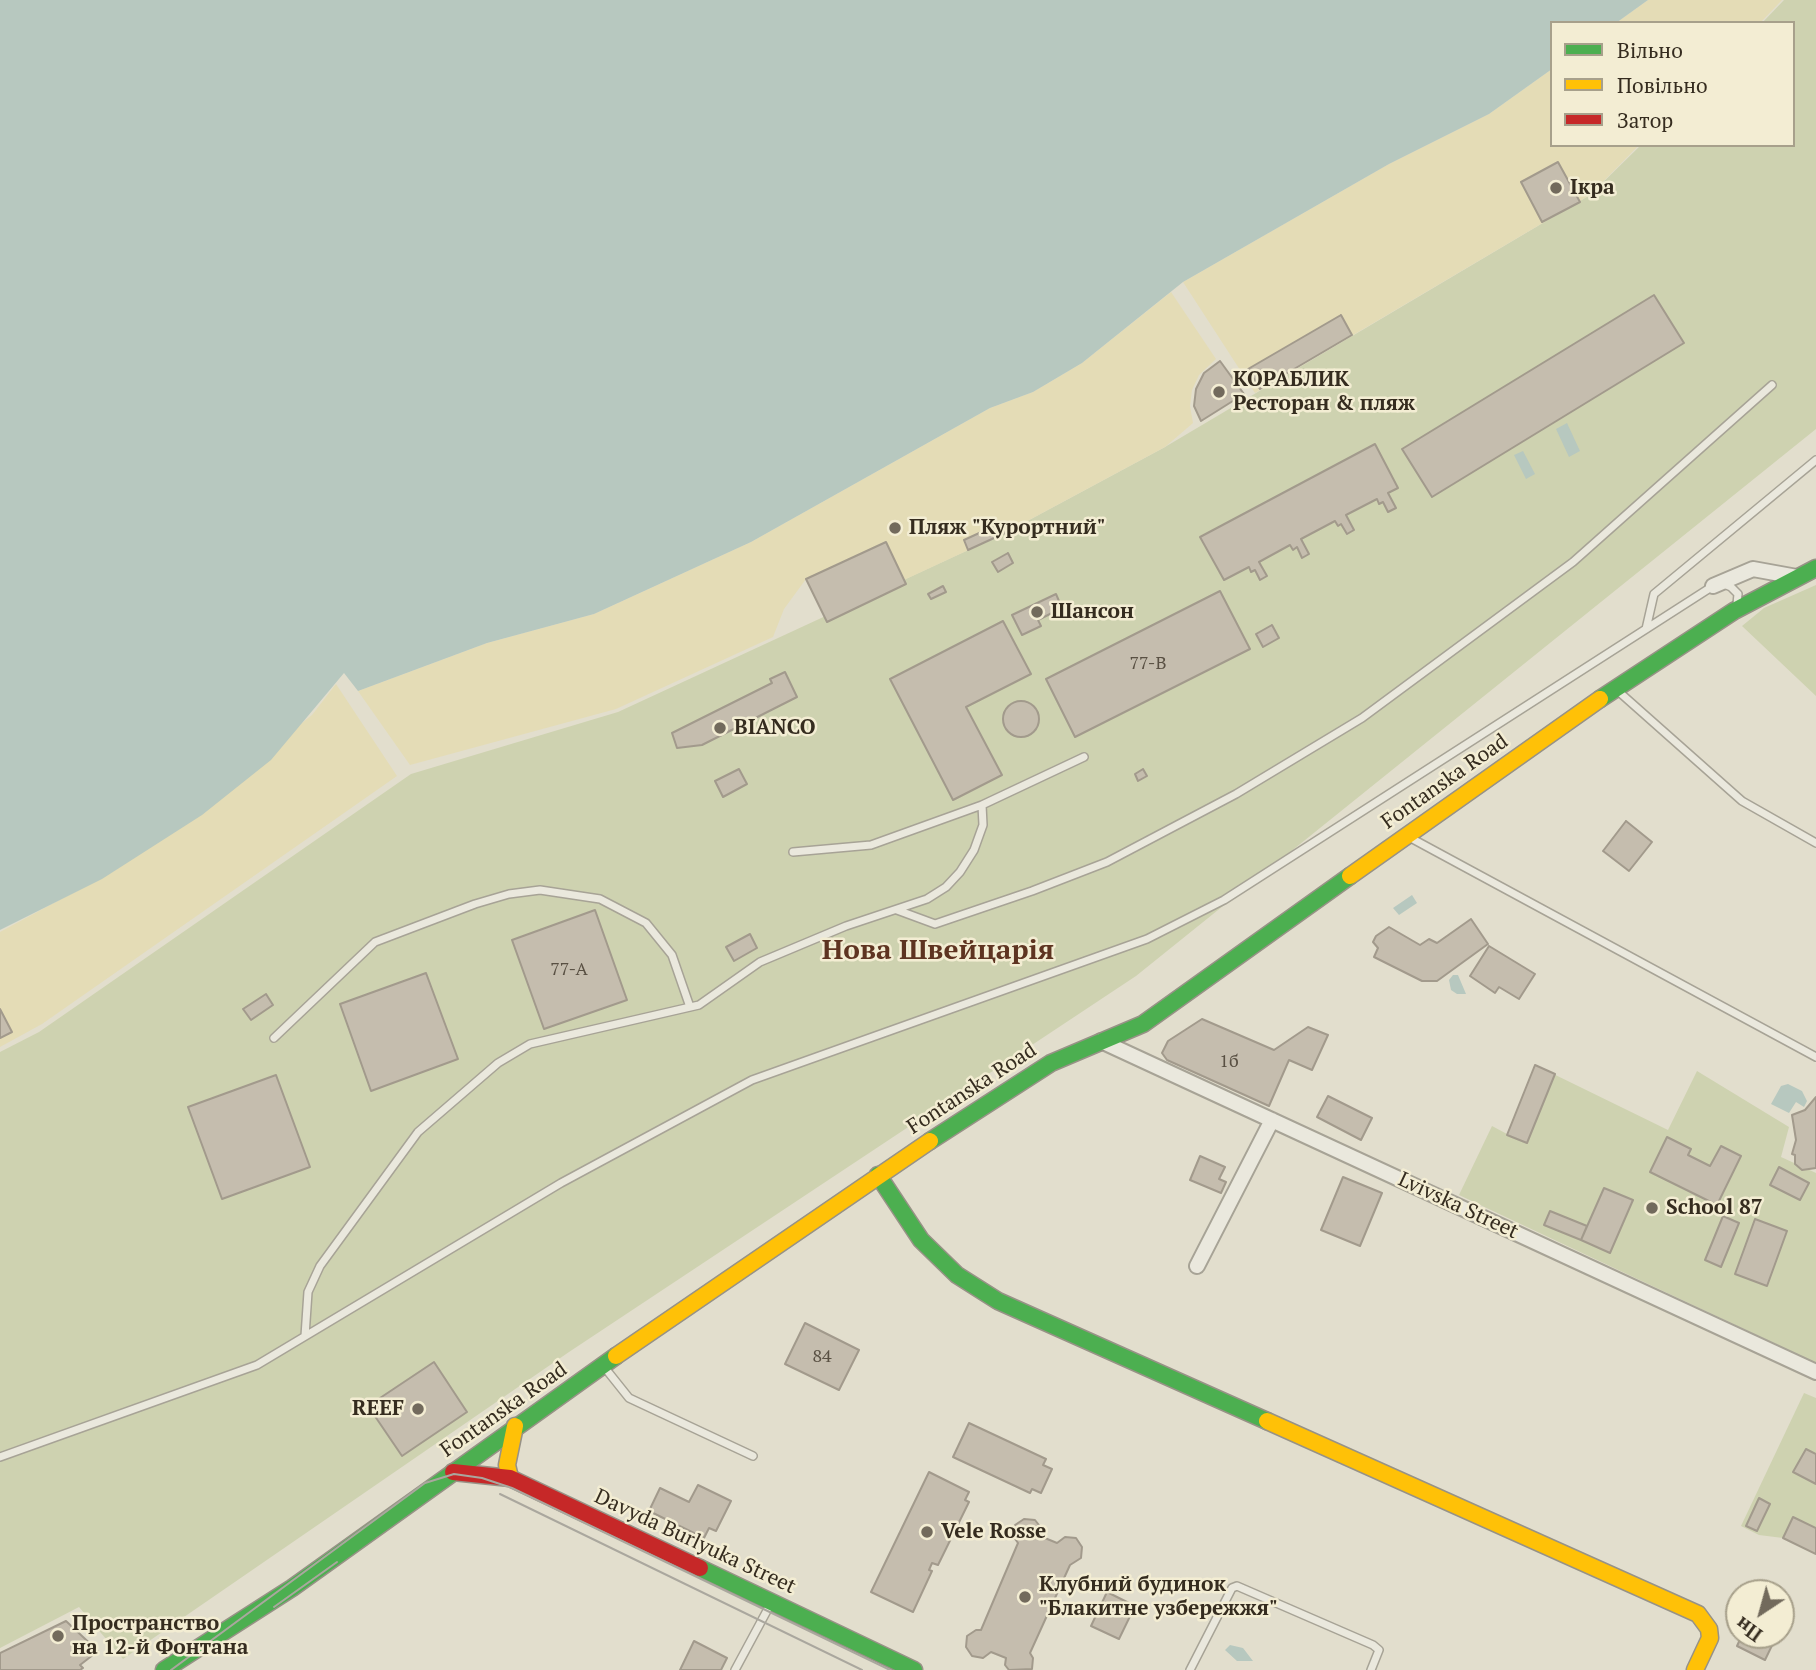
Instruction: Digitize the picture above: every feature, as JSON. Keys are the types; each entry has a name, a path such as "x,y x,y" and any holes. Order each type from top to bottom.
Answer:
{"main road":[{"name":"Fontanska Road","path":"164,1670 292,1588 515,1426 878,1175 1041,1068 1143,1024 1615,688 1734,611 1816,568"},
{"path":"878,1175 921,1240 957,1275 998,1301 1698,1614 1709,1629 1710,1638 1695,1670"},
{"path":"510,1478 507,1465 515,1426"},
{"name":"Davyda Burlyuka Street","path":"453,1472 510,1478 914,1670"}],"street":[{"path":"1713,586 1753,569 1797,577"},
{"name":"Lvivska Street","path":"1101,1041 1816,1372"},
{"path":"1197,1266 1272,1120"}],"lane":[{"path":"897,910 935,924 1032,891 1107,862 1259,780 1362,718 1573,562 1772,385"},
{"path":"1646,630 1654,594 1816,460"},
{"path":"0,1457 257,1365 561,1183 752,1080 1147,939 1224,900 1713,586 1724,584 1738,594 1734,611"},
{"path":"1615,688 1742,801 1816,844"},
{"path":"793,852 871,845 982,804 1084,757"},
{"path":"305,1336 308,1292 320,1266 418,1132 478,1080 530,1044 690,1007 712,998 760,962 846,926 897,910 946,887 960,872 983,825 982,804"},
{"path":"1405,835 1816,1057"},
{"path":"274,1038 375,942 475,904 509,894 540,890 600,900 646,923 673,955 690,1007"},
{"path":"603,1365 629,1398 753,1456"},
{"path":"1190,1670 1232,1588 1243,1586 1373,1644 1380,1650 1371,1670"},
{"path":"735,1670 772,1601"}],"green space":[{"path":"1784,0 1816,0 1816,429 1136,976 569,1352 123,1659 79,1607 0,1648 0,1052 39,1032 411,774 618,712 1005,533 1165,447 1590,195 1639,147 1795,147 1795,21 1764,21"},
{"path":"1816,585 1816,696 1742,626 1764,608"},
{"name":"School 87","path":"1535,1065 1668,1130 1697,1071 1789,1127 1781,1157 1816,1173 1816,1363 1459,1195 1492,1126 1507,1134"},
{"path":"1804,1393 1816,1398 1816,1554 1783,1538 1759,1535 1741,1526"}],"sand":[{"path":"1648,0 1782,0 1762,21 1619,21"},
{"path":"1550,70 1550,147 1637,147 1590,195 1255,393 1183,282 1389,164 1489,114"},
{"name":"Пляж \"Курортний\"","path":"1171,292 1216,359 1199,375 1192,390 1190,406 1193,423 1165,447 1005,533 904,580 885,542 806,579 784,609 773,637 616,709 410,765 358,691 487,643 594,614 751,542 990,408 1033,392 1082,363"},
{"path":"336,684 397,776 42,1024 0,1047 0,932 117,869 312,715"}],"shaded area":[{"path":"0,0 1648,0 1619,21 1550,21 1550,70 1489,114 1389,164 1183,282 1082,363 1033,392 990,408 751,542 594,614 487,643 358,691 344,673 271,760 202,815 102,879 0,930"},
{"path":"1567,423 1580,451 1569,457 1556,429"},
{"path":"1523,451 1535,474 1526,479 1514,455"},
{"path":"1412,895 1417,903 1399,915 1393,908"},
{"path":"1453,975 1458,975 1466,994 1457,994 1451,990 1449,980"},
{"path":"1788,1084 1802,1091 1807,1101 1804,1107 1796,1102 1789,1113 1771,1104 1781,1086"},
{"path":"1230,1645 1243,1648 1253,1661 1237,1661 1225,1650"}],"building":[{"path":"1558,162 1580,202 1542,222 1521,182"},
{"path":"1654,295 1684,343 1432,497 1402,449"},
{"path":"1341,315 1352,335 1260,389 1248,369"},
{"name":"КОРАБЛИК Ресторан & пляж","path":"1220,361 1244,394 1201,421 1194,406 1196,389 1204,373"},
{"path":"1375,444 1398,488 1388,493 1396,508 1388,512 1383,502 1379,504 1377,499 1346,515 1354,530 1347,534 1341,524 1338,526 1335,521 1301,539 1309,554 1302,558 1297,547 1293,550 1290,545 1259,562 1267,576 1260,580 1255,570 1251,572 1249,567 1224,580 1200,537"},
{"path":"1001,523 1005,533 968,550 964,540"},
{"path":"886,542 906,584 827,622 806,579"},
{"path":"1008,553 1013,563 998,572 992,562"},
{"path":"943,586 946,592 931,599 928,594"},
{"path":"1220,591 1250,649 1075,737 1046,679"},
{"name":"Шансон","path":"1056,594 1062,608 1038,620 1041,626 1022,635 1012,615"},
{"path":"1003,621 1031,674 966,707 1002,775 953,800 890,679"},
{"path":"1272,625 1279,638 1263,647 1256,634"},
{"path":"785,672 797,697 702,745 677,748 672,733 772,683 770,679"},
{"path":"1021,701 1034,706 1039,719 1034,732 1021,737 1008,732 1003,719 1008,706"},
{"path":"739,769 747,784 723,797 715,781"},
{"path":"1143,769 1147,776 1138,781 1135,774"},
{"path":"1626,821 1652,842 1629,871 1603,851"},
{"path":"595,910 627,1000 544,1029 512,940"},
{"path":"1471,919 1488,944 1437,981 1422,981 1374,957 1378,948 1373,942 1376,936 1389,927 1420,945 1429,939 1437,943"},
{"path":"750,934 757,948 734,961 726,947"},
{"path":"1489,946 1535,974 1519,999 1499,987 1495,993 1470,976"},
{"path":"426,973 458,1059 371,1091 340,1004"},
{"path":"266,994 273,1005 251,1020 243,1009"},
{"path":"0,1009 12,1032 0,1038"},
{"path":"1202,1019 1274,1050 1308,1027 1328,1035 1312,1070 1289,1060 1269,1106 1167,1060 1162,1053 1168,1041"},
{"path":"1535,1065 1555,1074 1527,1143 1507,1135"},
{"path":"276,1075 310,1167 222,1199 188,1107"},
{"path":"1328,1096 1372,1118 1361,1140 1317,1117"},
{"path":"1816,1097 1816,1168 1802,1170 1795,1164 1795,1155 1792,1154 1796,1140 1792,1115 1805,1110"},
{"path":"1667,1137 1691,1149 1688,1155 1710,1166 1721,1146 1741,1156 1717,1205 1650,1172"},
{"path":"1200,1156 1225,1167 1219,1179 1226,1182 1221,1193 1190,1180"},
{"path":"1779,1167 1809,1183 1800,1200 1770,1185"},
{"path":"1343,1177 1382,1193 1360,1246 1321,1230"},
{"path":"1604,1188 1633,1200 1610,1253 1581,1240"},
{"path":"1550,1211 1587,1226 1581,1240 1544,1225"},
{"path":"1723,1216 1739,1223 1721,1267 1705,1260"},
{"path":"1755,1219 1787,1231 1767,1286 1735,1274"},
{"path":"805,1323 859,1350 839,1390 785,1364"},
{"name":"REEF","path":"434,1362 467,1412 402,1456 368,1406"},
{"path":"969,1423 1046,1459 1043,1465 1052,1469 1041,1493 1032,1489 1030,1493 953,1457"},
{"path":"1806,1449 1816,1454 1816,1484 1793,1472"},
{"name":"Vele Rosse","path":"929,1472 969,1492 965,1500 969,1502 938,1565 932,1563 929,1570 932,1571 913,1612 871,1592"},
{"path":"698,1485 731,1501 716,1531 709,1528 704,1538 649,1511 660,1488 689,1502"},
{"path":"1759,1498 1770,1504 1757,1531 1746,1526"},
{"path":"1793,1517 1816,1528 1816,1554 1783,1538"},
{"name":"Клубний будинок \"Блакитне узбережжя\"","path":"1024,1519 1035,1520 1042,1529 1040,1536 1057,1543 1065,1537 1076,1538 1082,1547 1081,1558 1070,1565 1030,1653 1033,1658 1032,1669 1009,1670 1005,1665 1006,1658 991,1652 983,1658 972,1656 966,1647 967,1636 981,1630 1018,1543 1013,1536 1015,1525"},
{"path":"1107,1592 1135,1606 1119,1639 1091,1626"},
{"name":"Пространство на 12-й Фонтана","path":"66,1621 98,1651 80,1665 83,1668 0,1670 0,1653"},
{"path":"694,1641 727,1658 721,1670 680,1670"},
{"path":"1743,1649 1770,1649 1765,1660"}],"tram line":[{"path":"171,1670 425,1483 454,1474 482,1478 512,1488 890,1670"},
{"path":"500,1494 862,1670"},
{"path":"274,1607 337,1562"}],"traffic: fast":[{"path":"1600,699 1734,611 1816,568"},
{"path":"930,1141 1051,1063 1143,1024 1350,876"},
{"path":"878,1175 921,1240 957,1275 998,1301 1267,1421"},
{"path":"164,1670 292,1588 616,1356"},
{"path":"700,1568 914,1670"}],"traffic: slow":[{"path":"1350,876 1600,699"},
{"path":"616,1356 930,1141"},
{"path":"1267,1421 1698,1614 1709,1629 1710,1638 1695,1670"},
{"path":"510,1478 507,1465 515,1426"}],"traffic: jam":[{"path":"453,1472 510,1478 700,1568"}],"place":[{"name":"Ікра","path":"1556,188"},
{"name":"КОРАБЛИК Ресторан & пляж","path":"1219,392"},
{"name":"Пляж \"Курортний\"","path":"895,528"},
{"name":"Шансон","path":"1037,612"},
{"name":"BIANCO","path":"720,728"},
{"name":"School 87","path":"1652,1208"},
{"name":"REEF","path":"418,1409"},
{"name":"Vele Rosse","path":"927,1532"},
{"name":"Клубний будинок \"Блакитне узбережжя\"","path":"1025,1597"},
{"name":"Пространство на 12-й Фонтана","path":"58,1636"}],"district":[{"name":"Нова Швейцарія","path":"938,951"}]}
